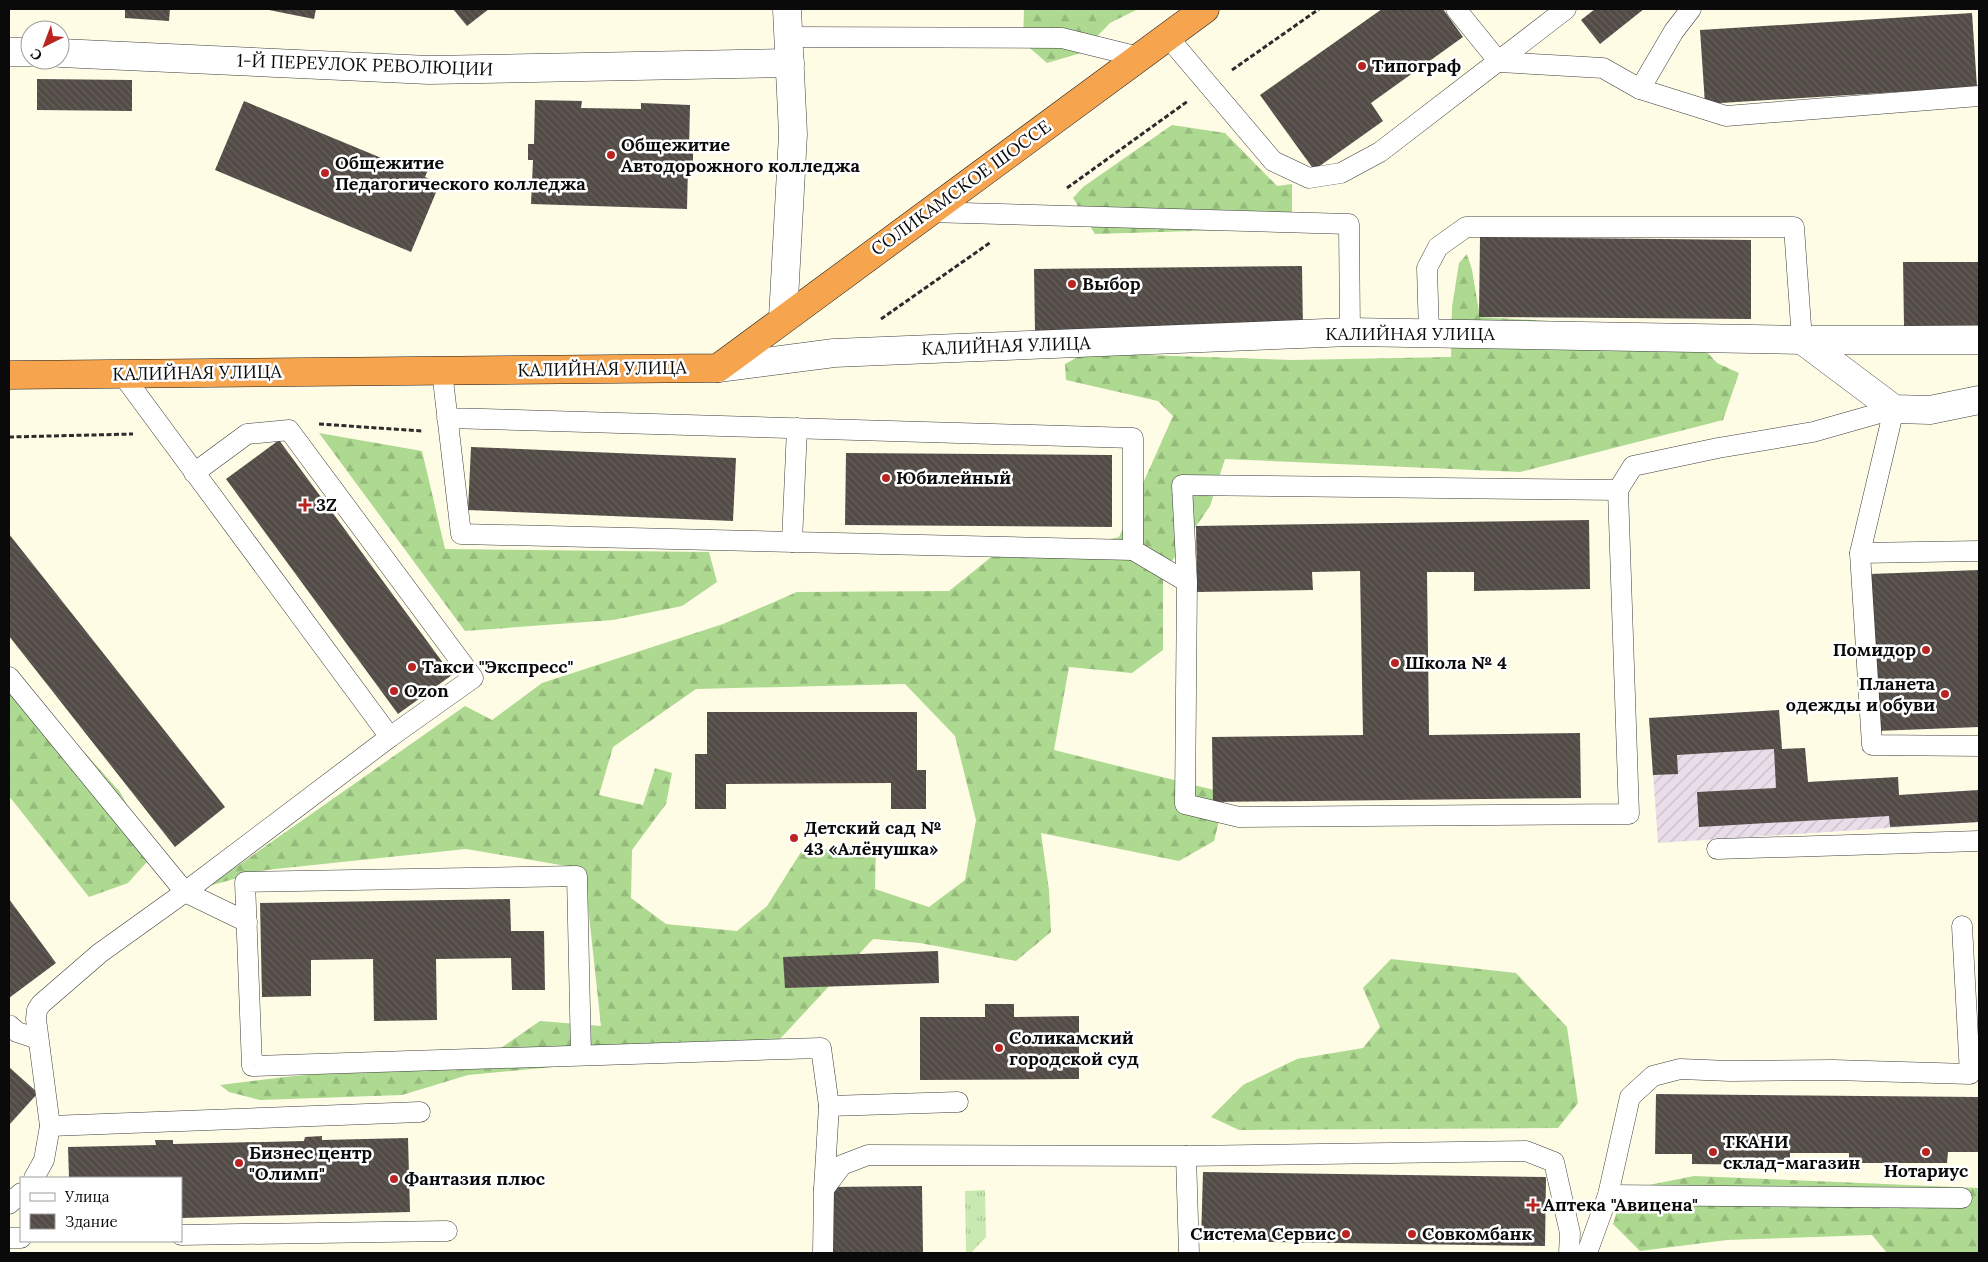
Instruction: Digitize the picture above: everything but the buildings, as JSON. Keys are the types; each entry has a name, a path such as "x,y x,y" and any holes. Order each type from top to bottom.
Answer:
{"highway":[{"name":"СОЛИКАМСКОЕ ШОССЕ","path":"718,368 783,318 1205,9"},
{"name":"КАЛИЙНАЯ УЛИЦА","path":"9,375 718,368"}],"street":[{"path":"783,318 793,134 787,9"},
{"name":"1-Й ПЕРЕУЛОК РЕВОЛЮЦИИ","path":"70,53 429,70 789,50"},
{"name":"КАЛИЙНАЯ УЛИЦА","path":"718,368 834,353 1350,332 1802,340 1979,340"},
{"path":"1802,340 1894,409 1930,410 1979,400"}],"lane":[{"path":"1456,9 1499,62 1602,68 1640,89 1726,116 1979,96"},
{"path":"1167,36 1273,161 1309,178 1341,173 1380,152 1566,9"},
{"path":"1640,89 1674,31 1691,9"},
{"path":"789,50 1062,38 1139,57"},
{"path":"927,212 1349,224 1350,332"},
{"path":"1429,333 1427,268 1438,247 1466,227 1794,227 1802,340"},
{"path":"442,371 461,534 1133,550 1187,582"},
{"path":"122,374 390,737"},
{"path":"1618,490 1182,485 1187,582 1185,804 1239,817 1629,814 1618,490 1632,466 1718,448 1813,432 1894,409 1860,553 1872,745 1979,746"},
{"path":"448,425 797,428 1133,438 1133,550"},
{"path":"792,542 797,428"},
{"path":"35,1177 44,1160 50,1126 36,1019 37,1010 41,1004 100,953 185,892 390,737 473,678 290,430 247,434 194,474"},
{"path":"1860,553 1979,551"},
{"path":"9,677 185,892 247,922"},
{"path":"1717,848 1979,841"},
{"path":"581,1055 577,876 245,882 252,1066 821,1048 830,1106 824,1189 823,1253"},
{"path":"1587,1253 1608,1195 1630,1097 1653,1076 1680,1069 1730,1071 1833,1070 1970,1074 1962,926"},
{"path":"9,1025 17,1032 38,1040"},
{"path":"830,1106 958,1102"},
{"path":"50,1126 420,1112"},
{"path":"824,1189 842,1165 868,1155 1186,1156 1526,1151 1554,1162 1570,1233 1569,1253"},
{"path":"1186,1156 1190,1253"},
{"path":"9,1204 20,1194"},
{"path":"1608,1195 1962,1198"},
{"path":"182,1235 447,1231"}],"path":[{"path":"874,324 1319,9"},
{"path":"318,424 448,425"},
{"path":"9,437 164,433"}],"shaded area":[{"path":"1779,710 1782,749 1805,748 1808,782 1898,777 1899,795 1979,790 1979,822 1658,843 1649,718"}],"green space":[{"path":"1024,9 1138,9 1110,23 1081,53 1047,63 1023,42"},
{"path":"1172,125 1225,133 1277,186 1292,184 1292,228 1095,234 1073,198 1083,187"},
{"path":"1467,254 1472,270 1480,317 1686,329 1717,363 1739,373 1723,420 1520,472 1225,459 1210,506 1163,574 1163,650 1132,673 1069,667 1054,750 1226,793 1214,841 1179,861 1041,833 1049,890 1051,932 1016,961 920,943 873,939 780,1039 671,1056 468,1075 402,1095 260,1100 229,1092 220,1085 380,1068 476,1065 540,1021 601,1026 584,869 466,849 266,870 209,886 465,706 492,720 542,683 723,624 797,592 949,591 1005,546 1094,542 1119,537 1173,416 1158,401 1066,380 1065,364 1085,353 1293,360 1451,357 1452,307 1459,263","holes":["905,684 955,736 976,820 965,880 929,907 875,889 876,844 801,852 767,906 737,931 666,924 631,898 632,850 666,804 672,773 655,768 643,805 599,795 613,747 696,689"]},
{"path":"319,433 422,451 445,549 709,552 717,582 682,606 613,620 465,631"},
{"path":"9,675 19,679 120,792 154,854 128,883 89,897 9,796"},
{"path":"1391,959 1516,973 1567,1027 1578,1103 1558,1128 1239,1130 1211,1117 1243,1085 1297,1059 1363,1048 1380,1027 1363,988"},
{"path":"1694,1176 1979,1188 1979,1253 1887,1253 1872,1235 1727,1240 1640,1251 1613,1224 1624,1190"},
{"path":"985,1190 986,1237 971,1253 966,1253 965,1191"}],"place":[{"name":"Типограф","path":"1362,66"},
{"name":"Общежитие Автодорожного колледжа","path":"611,155"},
{"name":"Общежитие Педагогического колледжа","path":"325,173"},
{"name":"Выбор","path":"1072,284"},
{"name":"Юбилейный","path":"886,478"},
{"name":"3Z","path":"305,505"},
{"name":"Помидор","path":"1926,650"},
{"name":"Школа № 4","path":"1395,663"},
{"name":"Такси \"Экспресс\"","path":"412,667"},
{"name":"Ozon","path":"394,691"},
{"name":"Планета одежды и обуви","path":"1945,694"},
{"name":"Детский сад № 43 «Алёнушка»","path":"794,838"},
{"name":"Соликамский городской суд","path":"999,1048"},
{"name":"ТКАНИ склад-магазин","path":"1713,1152"},
{"name":"Нотариус","path":"1926,1152"},
{"name":"Бизнес центр \"Олимп\"","path":"239,1163"},
{"name":"Фантазия плюс","path":"394,1179"},
{"name":"Аптека \"Авицена\"","path":"1533,1205"},
{"name":"Система Сервис","path":"1346,1234"},
{"name":"Совкомбанк","path":"1412,1234"}]}
